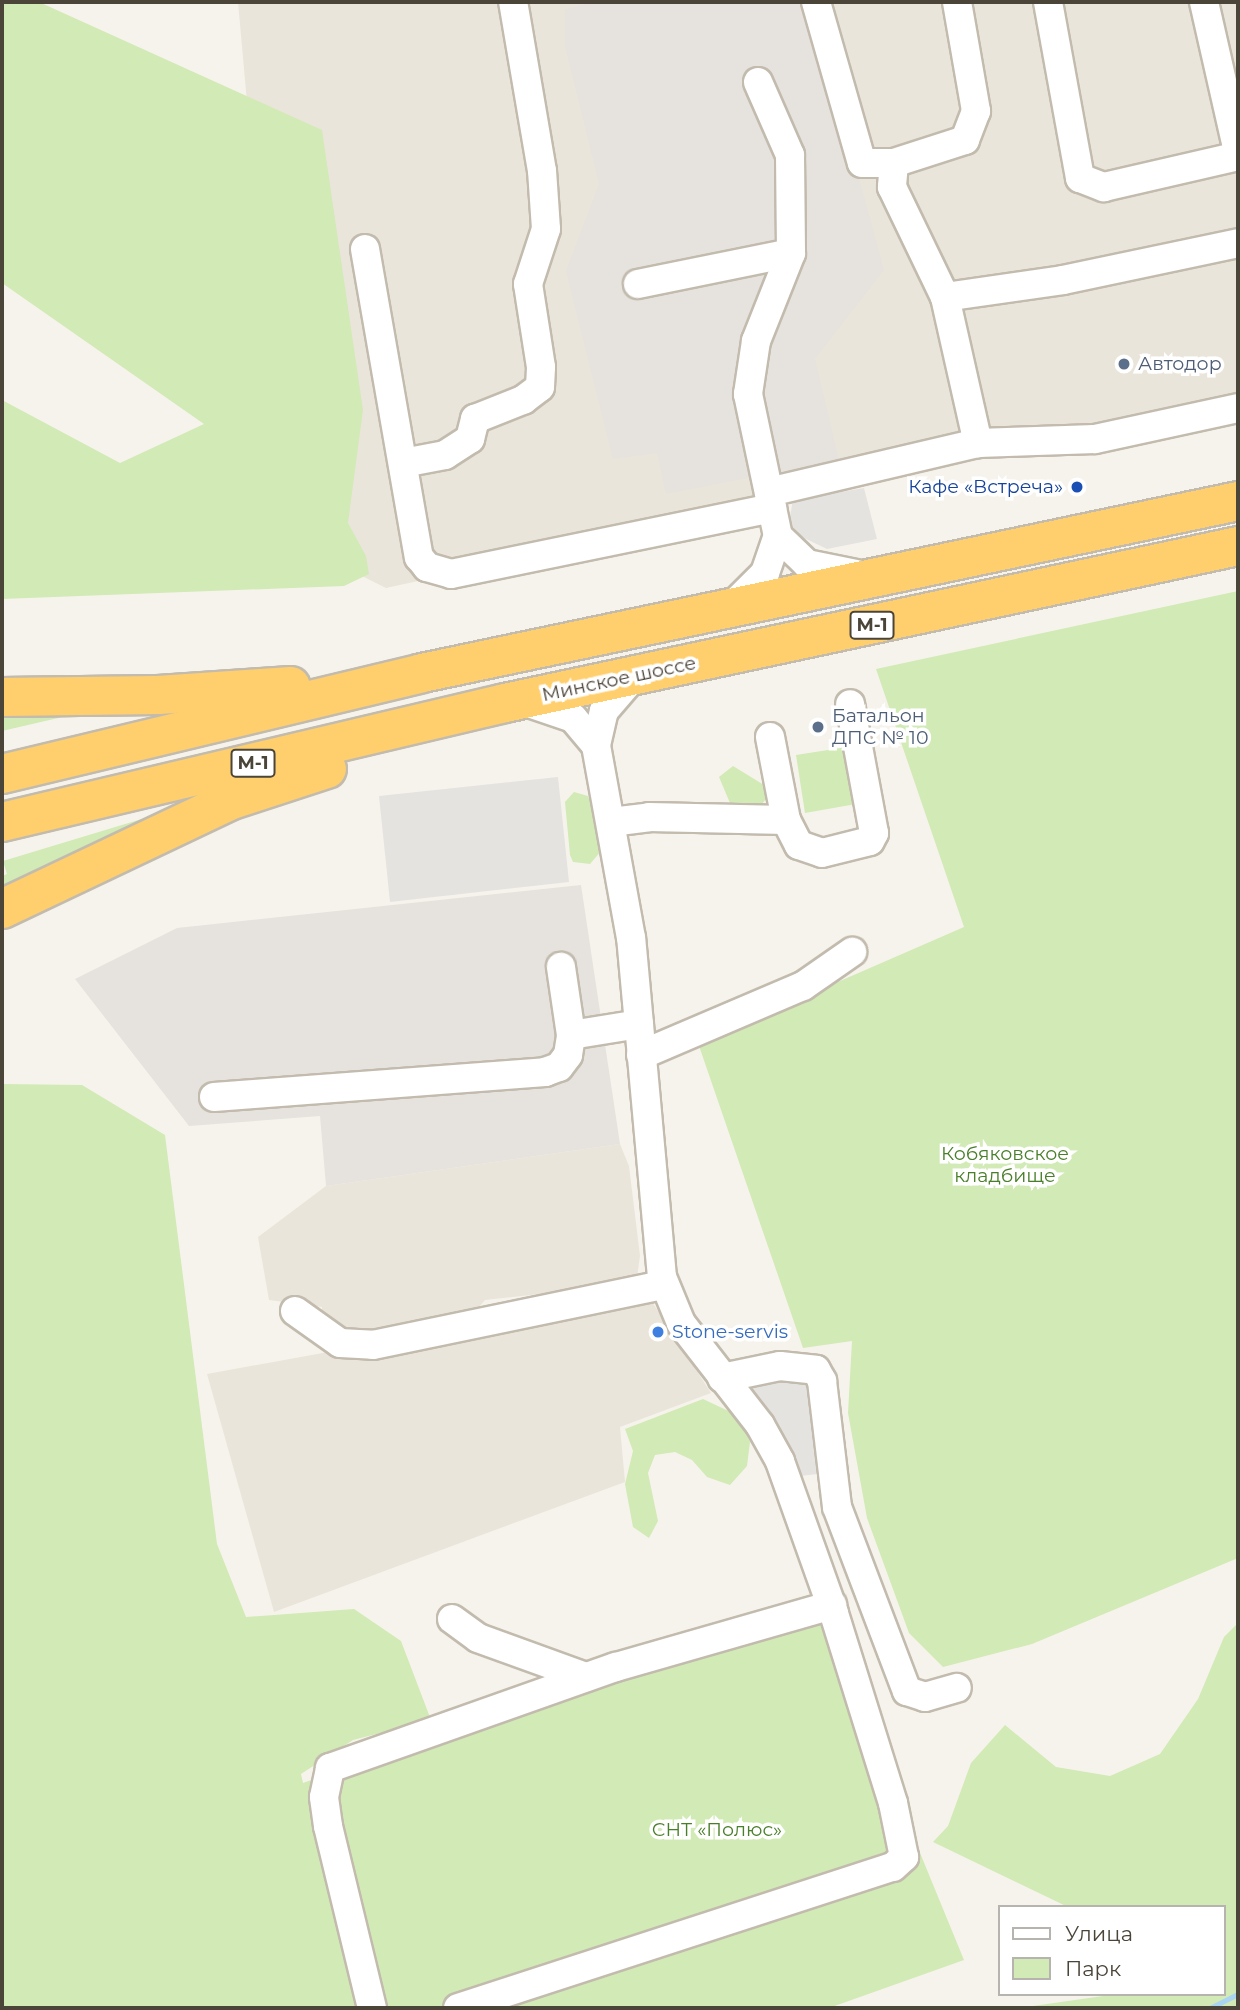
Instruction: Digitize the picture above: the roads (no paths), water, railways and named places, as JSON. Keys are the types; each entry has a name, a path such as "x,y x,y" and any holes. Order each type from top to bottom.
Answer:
{"highway":[{"name":"М-1","path":"2,774 422,673 1238,501"},
{"name":"Минское шоссе","path":"2,822 513,702 1238,546"},
{"path":"2,697 158,695 422,673"},
{"path":"2,909 229,801 513,702"}],"street":[{"path":"403,463 445,455 470,439 475,419 523,400 540,387 541,367 528,284 546,229 543,182 513,2"},
{"path":"816,2 862,163 894,163 965,140 976,111 957,2"},
{"path":"1048,2 1080,178 1104,187 1238,154 1204,2"},
{"path":"758,82 790,155 791,253 756,341 748,394 778,536 791,553 819,569 858,574 900,572"},
{"path":"894,163 892,187 945,298 978,443"},
{"path":"945,298 1063,280 1238,243"},
{"path":"365,249 419,557 440,573 771,500 978,443 1095,439 1238,408"},
{"path":"638,284 791,253"},
{"path":"730,608 765,573 778,536"},
{"path":"458,2008 902,1862 892,1803 832,1605 780,1461 761,1425 681,1323 664,1285 631,938 596,745 604,711 634,676"},
{"path":"513,702 573,718 596,745"},
{"path":"770,737 786,820 792,837 813,853 873,838 850,704"},
{"path":"611,822 649,817 786,820"},
{"path":"641,1055 803,986 852,952"},
{"path":"214,1097 545,1072 559,1067 568,1055 571,1034 561,967"},
{"path":"571,1034 639,1024"},
{"path":"295,1311 340,1343 373,1345 664,1285"},
{"path":"722,1378 780,1366 816,1370 822,1381 837,1507 907,1691 925,1697 957,1688"},
{"path":"372,2008 328,1826 324,1797 330,1768 586,1677 832,1605"},
{"path":"452,1619 478,1638 586,1677"}],"waterway":[{"path":"1210,2008 1238,1994"}],"place":[{"name":"Автодор","path":"1124,364"},
{"name":"Кафе «Встреча»","path":"1077,487"},
{"name":"Батальон ДПС № 10","path":"818,727"},
{"name":"Stone-servis","path":"658,1332"}],"park label":[{"name":"Кобяковское кладбище","path":"1005,1165"},
{"name":"СНТ «Полюс»","path":"717,1830"}]}
